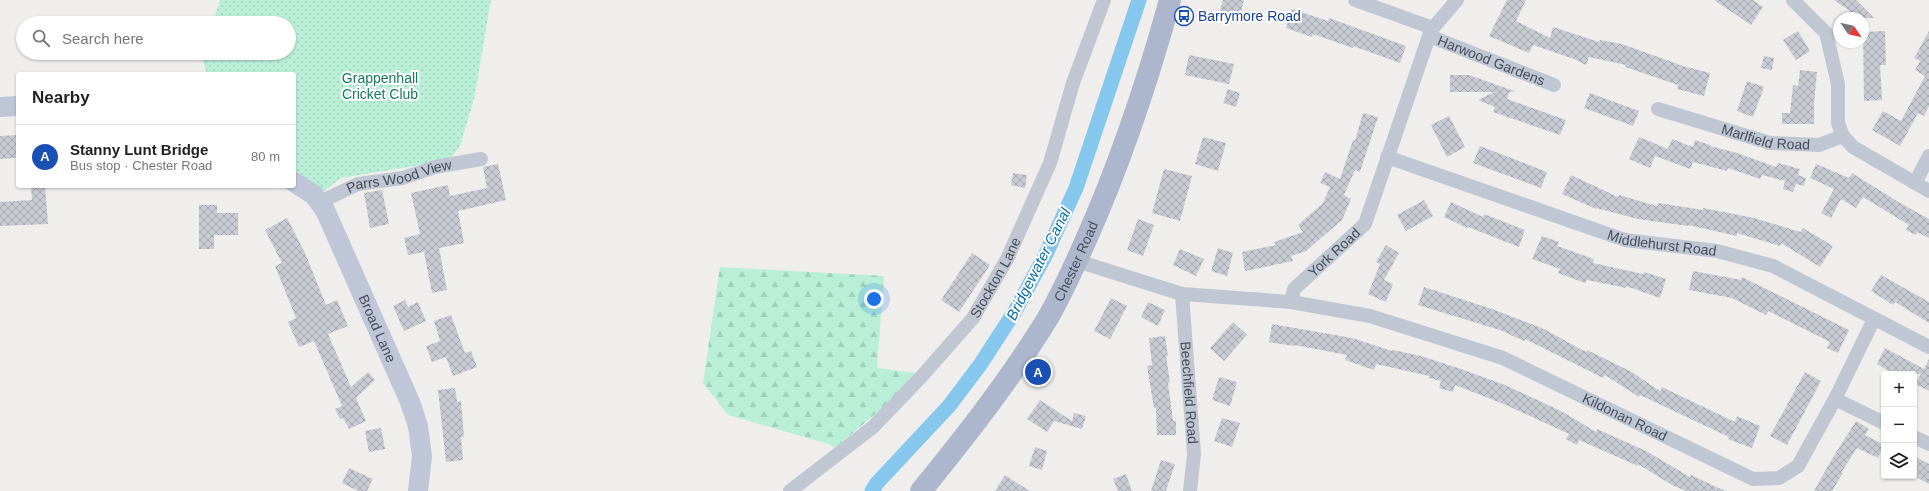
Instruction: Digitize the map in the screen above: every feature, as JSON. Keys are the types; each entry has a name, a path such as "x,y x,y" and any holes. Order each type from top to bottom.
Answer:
{"main road":[{"name":"Chester Road","path":"920,491 956,448 1020,362 1057,302 1102,205 1124,149 1152,63 1170,0"}],"street":[{"name":"Stockton Lane","path":"790,491 873,427 922,376 973,318 1007,259 1050,163 1073,83 1104,0"},
{"path":"1355,0 1431,32"},
{"name":"York Road","path":"1291,302 1294,289 1365,224 1431,32 1457,0"},
{"path":"1794,0 1826,33 1838,84 1838,123 1843,136 1853,147 1929,191"},
{"name":"Harwood Gardens","path":"1431,32 1554,85"},
{"path":"0,107 16,106"},
{"name":"Marlfield Road","path":"1658,108 1770,143 1819,145 1843,136"},
{"path":"1915,183 1929,156"},
{"name":"Middlehurst Road","path":"1387,157 1625,240 1717,251 1773,266 1929,347"},
{"name":"Parrs Wood View","path":"320,202 358,184 404,178 435,167 481,159"},
{"name":"Broad Lane","path":"296,183 310,192 320,202 401,381 418,426 422,456 418,491"},
{"path":"1077,261 1182,294 1291,302"},
{"name":"Beechfield Road","path":"1182,294 1194,454 1190,491"},
{"name":"Kildonan Road","path":"1291,302 1370,316 1502,358 1753,479 1779,478 1798,466 1834,399 1874,319"},
{"path":"1834,399 1881,422"},
{"path":"1917,438 1929,444"}],"green space":[{"name":"Grappenhall Cricket Club","path":"220,0 491,0 474,99 460,146 452,157 414,166 341,178 324,191 296,174 296,72 206,72 203,60 296,60 296,16 215,16"},
{"path":"720,267 884,276 877,368 915,373 919,377 835,448 829,444 728,415 703,383"}],"building":[{"path":"1223,0 1244,0 1239,20 1219,14"},
{"path":"1507,0 1526,0 1516,21 1550,38 1553,27 1599,42 1600,40 1622,44 1683,66 1710,73 1704,96 1677,89 1678,85 1625,67 1626,65 1589,57 1586,65 1574,59 1533,45 1529,53 1489,36"},
{"path":"1714,0 1753,0 1763,7 1751,25"},
{"path":"1834,0 1856,0 1868,12 1849,12 1850,11"},
{"path":"1292,9 1328,21 1329,18 1406,46 1400,63 1353,46 1353,48 1313,34 1312,37 1286,28"},
{"path":"1869,13 1874,18 1869,18"},
{"path":"1798,31 1810,51 1796,60 1783,40"},
{"path":"1885,31 1886,65 1880,65 1882,100 1864,101 1863,48 1869,48 1869,32"},
{"path":"1929,31 1929,106 1924,116 1918,113 1900,146 1872,130 1883,111 1901,121 1925,76 1915,70 1920,61 1914,58"},
{"path":"1189,55 1234,64 1229,84 1185,75"},
{"path":"1764,56 1774,58 1772,70 1761,68"},
{"path":"1800,70 1817,72 1814,103 1814,124 1782,124 1782,113 1790,113 1793,85 1798,86"},
{"path":"1450,75 1469,75 1514,91 1509,92 1507,99 1566,120 1560,135 1493,112 1495,107 1478,100 1494,92 1450,92"},
{"path":"1747,81 1764,87 1753,117 1737,111"},
{"path":"1228,89 1240,93 1236,107 1223,103"},
{"path":"1590,93 1639,111 1633,126 1584,108"},
{"path":"1363,113 1378,117 1360,172 1355,170 1344,195 1351,199 1342,220 1306,251 1291,256 1293,261 1245,271 1242,252 1276,245 1274,242 1303,232 1298,225 1323,203 1330,187 1320,183 1325,172 1340,179 1353,140 1355,141"},
{"path":"1449,116 1465,147 1447,157 1431,125"},
{"path":"16,135 16,158 0,159 0,136"},
{"path":"1203,137 1226,143 1218,171 1195,164"},
{"path":"1639,137 1668,149 1672,139 1693,147 1695,140 1776,167 1778,163 1800,169 1798,175 1806,178 1804,186 1796,184 1793,192 1783,189 1785,181 1762,175 1760,179 1728,168 1727,171 1693,162 1690,169 1655,156 1650,168 1629,159"},
{"path":"1480,146 1547,172 1541,188 1473,163"},
{"path":"498,164 506,200 458,211 464,243 439,248 447,290 432,293 424,252 408,255 404,238 420,234 411,193 448,185 450,196 487,188 483,167"},
{"path":"1816,164 1849,178 1852,173 1929,219 1929,238 1917,232 1916,235 1906,230 1909,225 1863,197 1856,208 1841,199 1831,218 1821,213 1834,189 1810,178"},
{"path":"1164,169 1192,176 1180,221 1152,213"},
{"path":"1013,173 1027,175 1025,188 1011,185"},
{"path":"1571,175 1618,197 1619,195 1657,206 1658,203 1703,210 1703,208 1754,218 1801,232 1803,228 1833,246 1820,267 1781,243 1780,246 1737,233 1737,236 1688,225 1638,219 1596,209 1562,194"},
{"path":"31,188 45,188 48,224 0,226 0,202 32,200"},
{"path":"382,190 389,224 370,228 364,193"},
{"path":"1424,200 1433,216 1406,231 1397,215"},
{"path":"1451,202 1483,217 1484,214 1525,230 1519,247 1468,227 1467,228 1444,217"},
{"path":"199,205 217,205 217,213 238,213 238,235 214,235 214,249 199,249"},
{"path":"287,218 305,253 326,305 337,300 348,326 328,334 351,387 368,372 375,380 356,398 366,421 349,429 343,418 340,419 335,409 342,406 314,341 299,347 288,322 296,318 275,266 282,263 265,230"},
{"path":"1138,219 1154,225 1143,256 1127,250"},
{"path":"1542,236 1559,242 1557,246 1594,259 1593,263 1643,274 1644,272 1666,279 1660,298 1626,286 1626,288 1587,280 1585,283 1558,273 1560,269 1532,259"},
{"path":"1386,245 1399,253 1384,280 1393,284 1386,302 1368,294 1380,264 1376,262"},
{"path":"1218,248 1233,253 1227,276 1211,271"},
{"path":"1180,249 1204,259 1196,276 1173,265"},
{"path":"972,253 990,265 959,312 941,300"},
{"path":"1693,271 1741,280 1742,277 1849,330 1838,353 1827,348 1830,342 1768,311 1766,315 1732,298 1689,290"},
{"path":"1881,275 1929,302 1929,323 1895,302 1893,305 1871,291"},
{"path":"1424,287 1492,309 1542,328 1586,352 1587,350 1630,371 1660,391 1662,387 1735,422 1737,416 1760,426 1752,448 1728,439 1729,437 1640,395 1639,397 1605,375 1603,378 1525,339 1524,341 1500,330 1418,305"},
{"path":"1111,298 1127,306 1110,339 1094,331"},
{"path":"405,300 408,307 418,302 426,321 404,331 393,306"},
{"path":"1148,302 1165,310 1158,326 1141,317"},
{"path":"451,315 465,353 471,351 477,367 453,376 446,357 432,362 426,346 440,341 434,321"},
{"path":"1233,322 1247,335 1224,361 1210,348"},
{"path":"1272,324 1352,338 1392,351 1421,356 1505,385 1563,412 1596,432 1597,429 1646,451 1690,477 1691,475 1725,491 1686,491 1672,485 1638,464 1638,466 1579,440 1577,445 1566,439 1569,434 1506,405 1455,385 1453,392 1439,388 1441,381 1429,378 1429,376 1376,364 1374,370 1345,360 1347,355 1295,345 1269,342"},
{"path":"1165,336 1170,382 1168,383 1173,421 1176,421 1176,435 1157,435 1156,408 1154,408 1147,366 1152,365 1149,338"},
{"path":"1885,348 1924,369 1929,359 1929,391 1917,385 1917,381 1921,374 1917,374 1917,371 1889,371 1877,364"},
{"path":"1805,372 1821,381 1787,445 1770,436"},
{"path":"1219,377 1237,382 1230,406 1212,400"},
{"path":"455,388 457,402 461,401 464,437 461,437 463,460 446,462 438,390"},
{"path":"1040,400 1072,421 1074,413 1086,416 1082,429 1054,421 1047,432 1027,419"},
{"path":"1222,418 1240,423 1232,447 1214,441"},
{"path":"1856,421 1869,429 1865,435 1881,443 1881,452 1878,458 1857,448 1841,473 1843,473 1832,491 1814,491"},
{"path":"381,428 385,449 369,452 365,431"},
{"path":"1035,447 1047,451 1042,470 1029,466"},
{"path":"1917,458 1929,464 1929,484 1917,478"},
{"path":"1161,460 1175,464 1166,491 1151,491"},
{"path":"349,468 373,479 367,491 358,491 342,483"},
{"path":"1126,474 1132,491 1118,491 1113,479"},
{"path":"1005,475 1014,481 1030,491 995,491"}],"waterway":[{"name":"Bridgewater Canal","path":"872,491 877,483 949,406 980,365 1015,311 1045,256 1076,188 1139,0"}],"place":[{"name":"Barrymore Road","path":"1184,16"},
{"name":"Stanny Lunt Bridge","path":"1038,372"}]}
